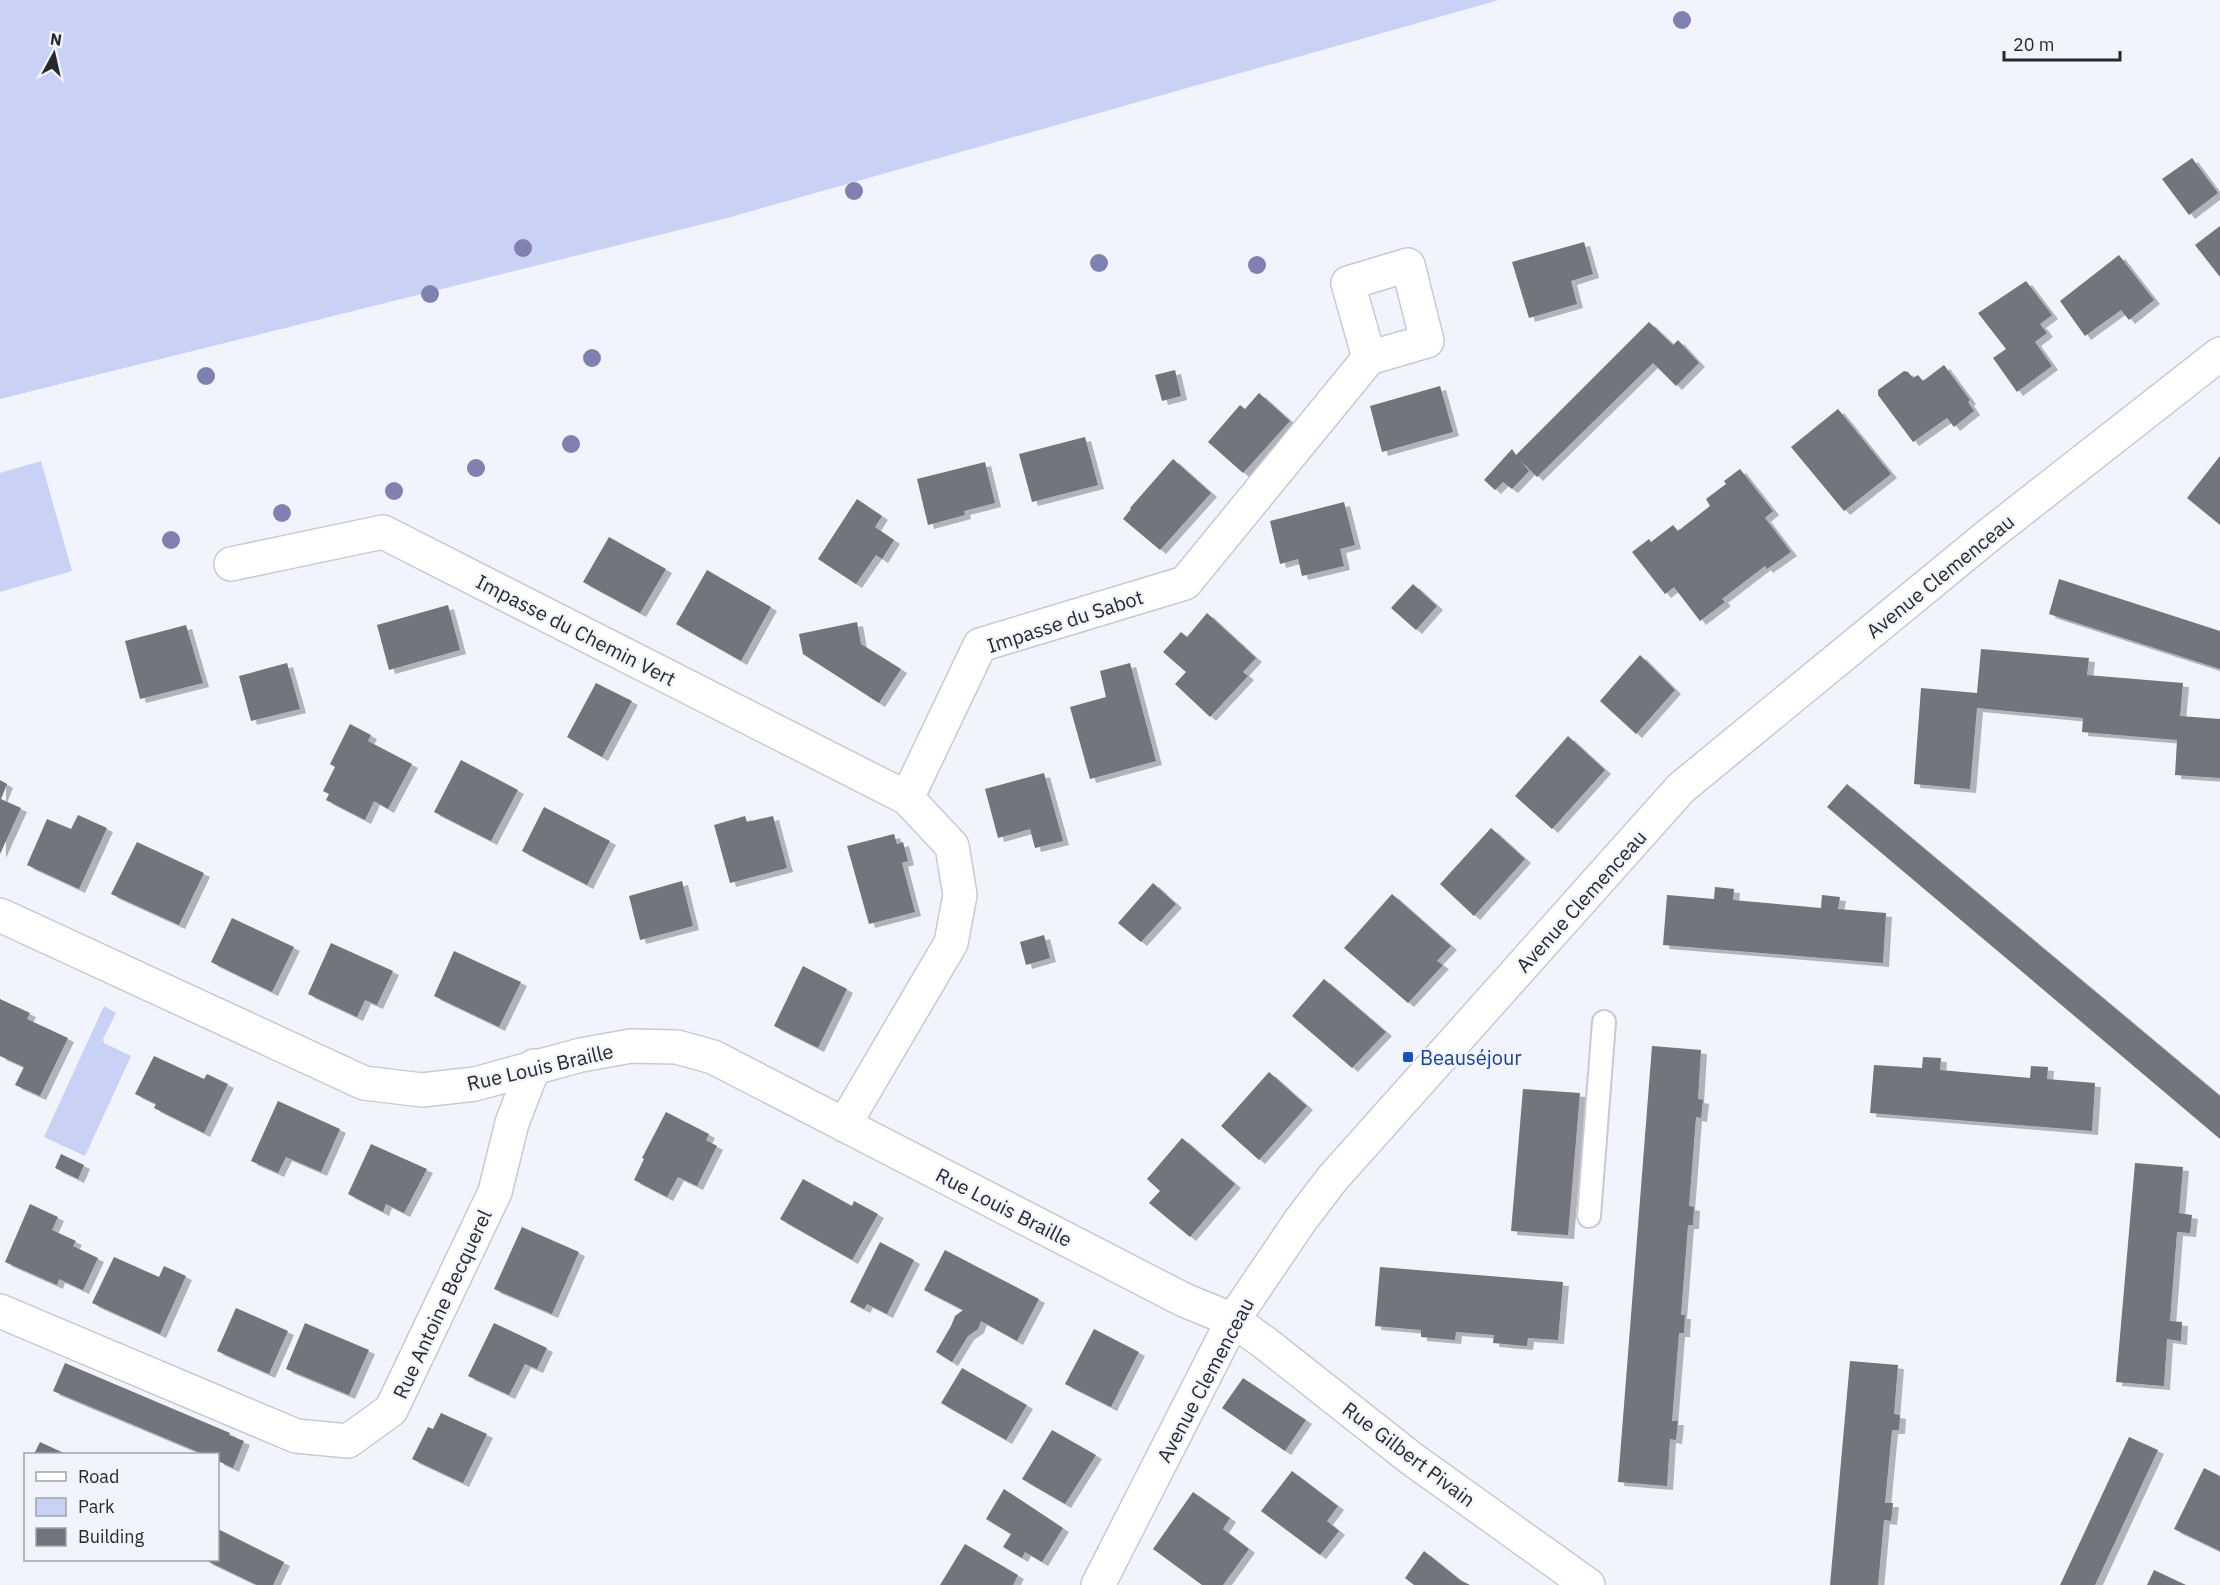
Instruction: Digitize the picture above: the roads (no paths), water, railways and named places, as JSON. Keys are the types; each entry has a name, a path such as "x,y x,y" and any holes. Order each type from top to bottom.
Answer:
{"street":[{"name":"Avenue Clemenceau","path":"1098,1585 1233,1320 1300,1221 1332,1179 1681,788 1989,535 2220,354"},
{"name":"Impasse du Sabot","path":"907,798 980,645 1185,583 1369,358"},
{"name":"Impasse du Chemin Vert","path":"231,564 383,532 907,798"},
{"path":"844,1125 951,943 957,915 960,896 952,846 907,798"},
{"name":"Rue Louis Braille","path":"0,915 364,1083 422,1090 475,1084 581,1054 631,1046 677,1047 712,1057 1184,1300 1233,1320"},
{"name":"Rue Antoine Becquerel","path":"0,1311 296,1436 348,1441 391,1410 495,1192 512,1123 534,1066"},
{"name":"Rue Gilbert Pivain","path":"1233,1320 1412,1459 1588,1585"}],"lane":[{"path":"1589,1216 1604,1022"}],"place":[{"name":"Beauséjour","path":"1408,1057"}]}
